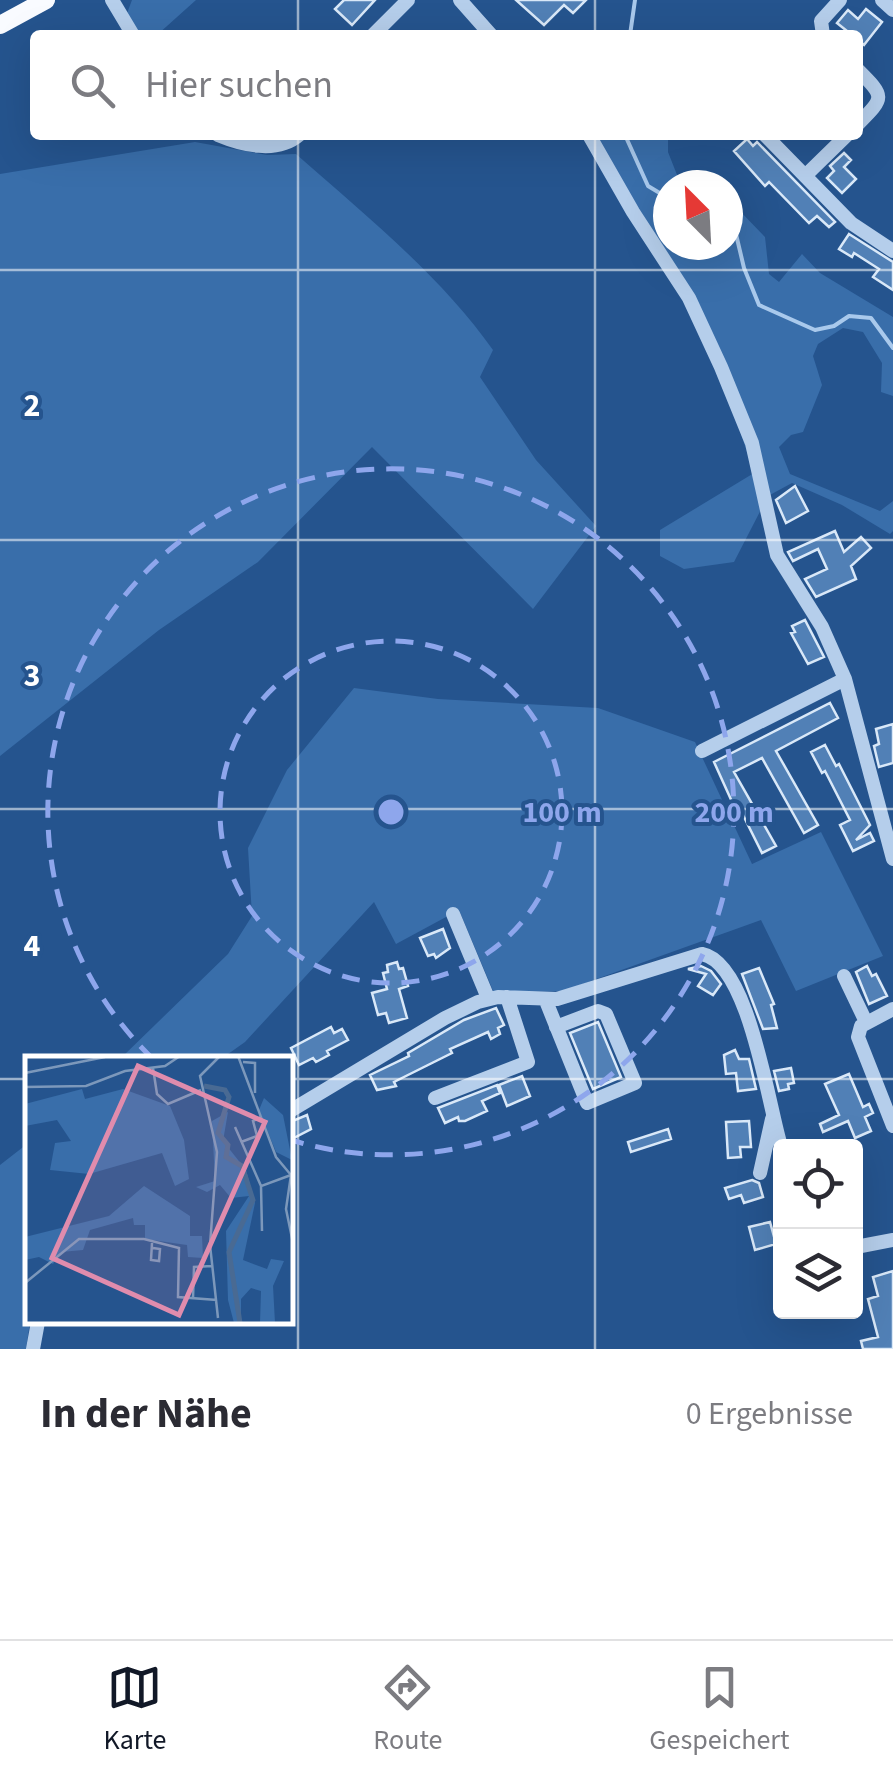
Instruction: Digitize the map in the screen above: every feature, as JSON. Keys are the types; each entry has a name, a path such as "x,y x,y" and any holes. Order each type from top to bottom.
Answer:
{"main road":[{"path":"0,25 46,0"}],"street":[{"path":"112,0 130,30"},
{"path":"378,30 408,0"},
{"path":"460,0 485,30"},
{"path":"822,30 821,20 840,0"},
{"path":"882,0 893,10"},
{"path":"863,75 878,90 880,98 863,119"},
{"path":"230,140 276,147 289,140"},
{"path":"592,140 632,212 689,298 721,367 752,443 776,555 822,627 845,679 893,859"},
{"path":"770,140 851,223 893,251"},
{"path":"806,176 842,140"},
{"path":"702,751 845,679"},
{"path":"453,914 488,998"},
{"path":"292,1110 445,1018 488,998 546,1001 694,954 710,956 728,970 737,987 761,1062 779,1139"},
{"path":"844,976 866,1022"},
{"path":"435,1098 528,1062 506,997"},
{"path":"546,1001 556,1027 587,1102 635,1084 606,1014 598,1011 556,1027"},
{"path":"893,1009 866,1022 858,1031 893,1126"},
{"path":"760,1173 773,1119"},
{"path":"863,1246 893,1240"},
{"path":"33,1349 38,1324"}],"shaded area":[{"path":"132,0 196,0 163,30 136,30 126,16"},
{"path":"588,140 668,140 675,170 653,170 653,245"},
{"path":"195,142 267,155 296,154 401,247 450,296 493,350 480,377 536,460 596,526 533,609 372,447 258,562 159,630 0,756 0,174"},
{"path":"743,214 765,237 769,274 779,282 802,254 820,273 893,317 893,396 881,392 882,363 863,332 843,328 818,344 813,356 822,385 803,432 791,435 779,447 790,474 880,511 893,501 893,531 890,534 842,505 792,483 768,496 734,562 684,569 660,556 660,530 754,473 729,398 686,298 662,260 743,260"},
{"path":"354,688 438,699 598,708 695,742 752,864 821,832 883,956 796,991 761,920 563,991 494,993 459,910 396,944 374,902 245,1042 225,1056 123,1056 228,954 252,916 248,848 287,770"},
{"path":"25,1146 25,1324 30,1324 26,1349 0,1349 0,1165"}],"building":[{"path":"344,0 375,0 352,25 335,9"},
{"path":"516,0 586,0 573,13 564,5 544,25"},
{"path":"866,9 882,22 864,45 863,30 846,30 837,23 848,10 858,19"},
{"path":"746,140 753,146 757,142 835,222 829,227 817,216 809,223 769,182 765,186 734,151"},
{"path":"844,153 851,160 844,167 856,179 842,193 827,178 834,171 830,166"},
{"path":"849,234 893,262 893,290 873,277 879,269 854,253 852,257 839,249"},
{"path":"795,486 808,511 786,523 776,500"},
{"path":"835,531 844,552 861,537 871,548 851,566 856,579 816,597 805,579 827,569 818,549 793,561 788,552"},
{"path":"805,620 824,657 808,664 791,633 795,632 792,626"},
{"path":"830,703 838,718 776,751 818,825 804,833 762,758 734,772 776,846 762,853 742,813 738,815 714,762"},
{"path":"893,724 893,763 879,767 874,746 879,744 876,729"},
{"path":"825,745 870,825 856,840 870,833 874,841 853,851 840,825 850,820 811,752"},
{"path":"443,929 450,948 436,958 434,954 428,956 420,938"},
{"path":"397,962 408,986 399,989 407,1018 389,1023 386,1013 378,1015 372,993 387,989 383,973 388,972 387,965"},
{"path":"701,966 721,984 713,995 698,986 706,974 688,969"},
{"path":"867,966 872,976 876,974 887,996 869,1004 856,972"},
{"path":"759,968 774,1004 771,1005 777,1028 763,1029 742,974"},
{"path":"496,1008 504,1025 498,1028 500,1034 491,1039 488,1032 450,1049 452,1053 394,1082 396,1086 377,1090 370,1075 409,1056 408,1053 464,1020"},
{"path":"598,1022 621,1077 593,1089 570,1033"},
{"path":"331,1027 334,1033 342,1029 348,1040 316,1062 313,1058 299,1065 291,1048"},
{"path":"735,1050 739,1059 749,1059 756,1089 738,1091 736,1073 726,1074 724,1055"},
{"path":"791,1068 794,1083 779,1091 774,1071"},
{"path":"849,1074 863,1107 869,1104 873,1113 865,1117 871,1131 855,1138 848,1121 823,1132 820,1124 839,1115 825,1084"},
{"path":"522,1076 530,1096 507,1106 499,1085"},
{"path":"497,1085 500,1093 482,1101 487,1111 465,1121 458,1117 445,1123 438,1108"},
{"path":"307,1115 311,1129 292,1139 292,1121"},
{"path":"749,1121 751,1147 740,1147 741,1157 728,1158 726,1122"},
{"path":"668,1129 671,1139 631,1152 628,1142"},
{"path":"752,1180 759,1183 763,1197 744,1203 741,1195 729,1199 725,1188"},
{"path":"770,1222 773,1245 755,1250 749,1227"},
{"path":"893,1271 893,1349 863,1349 861,1341 878,1337 868,1299 878,1296 873,1277"}],"waterway":[{"path":"631,30 635,0"},
{"path":"627,140 648,186 653,189"},
{"path":"742,260 759,305 815,330 834,326 849,316 871,318 893,348"}]}
